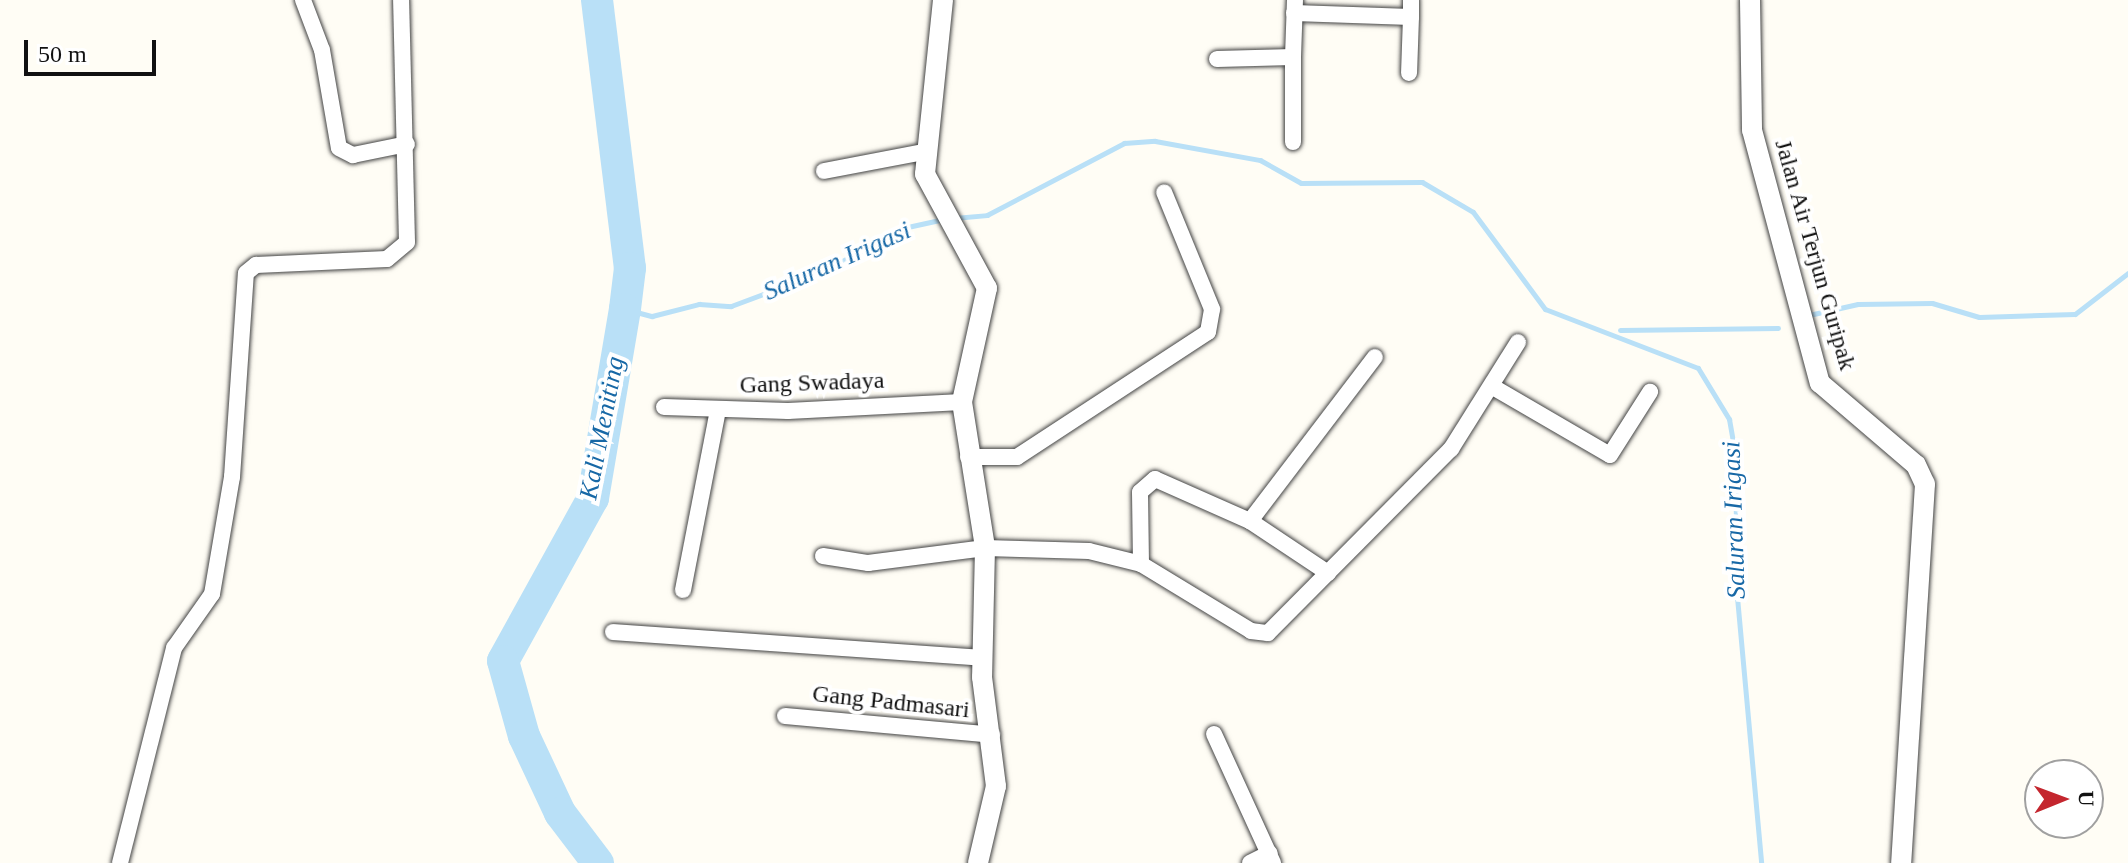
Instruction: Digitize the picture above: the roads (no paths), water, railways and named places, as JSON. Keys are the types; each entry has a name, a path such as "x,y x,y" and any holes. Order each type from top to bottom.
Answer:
{"street":[{"path":"303,0 322,50 339,148 353,155 407,144"},
{"path":"120,863 170,660 212,594 232,477 246,275 256,265 399,253 408,237 401,0"},
{"path":"943,0 924,152 941,212 974,254 987,294 962,402 968,457 985,548 982,658 996,786 978,863"},
{"name":"Jalan Air Terjun Guripak","path":"1750,0 1752,130 1820,383 1916,465 1925,484 1901,863"},
{"path":"1293,142 1295,6 1411,8 1409,73"},
{"path":"1217,59 1293,57"},
{"path":"824,171 924,152"},
{"path":"968,457 998,461 1026,452 1211,329 1212,309 1164,192"},
{"path":"823,556 883,563 985,548 1089,551 1141,564 1261,634 1275,630 1451,449 1493,387 1518,342"},
{"path":"1250,521 1375,357"},
{"path":"1493,387 1610,455 1650,392"},
{"name":"Gang Swadaya","path":"664,407 718,410 962,402"},
{"path":"683,590 718,410"},
{"path":"1141,564 1140,492 1149,480 1250,521 1328,573"},
{"path":"613,632 982,658"},
{"name":"Gang Padmasari","path":"785,716 992,735"},
{"path":"1214,734 1271,858 1250,863"}],"waterway":[{"name":"Kali Meniting","path":"597,0 630,268 625,309 593,498 503,661 524,736 560,813 598,863"},
{"name":"Saluran Irigasi","path":"954,218 987,215 1124,143 1155,141 1260,160 1301,183 1422,182 1473,212 1545,309 1698,368 1729,419 1735,454 1737,597 1761,863"},
{"name":"Saluran Irigasi","path":"625,309 652,316 699,304 731,306 822,272 903,228 944,219"},
{"path":"1809,315 1858,304 1932,303 1979,317 2075,314 2128,273"},
{"path":"1620,330 1778,328"}]}
